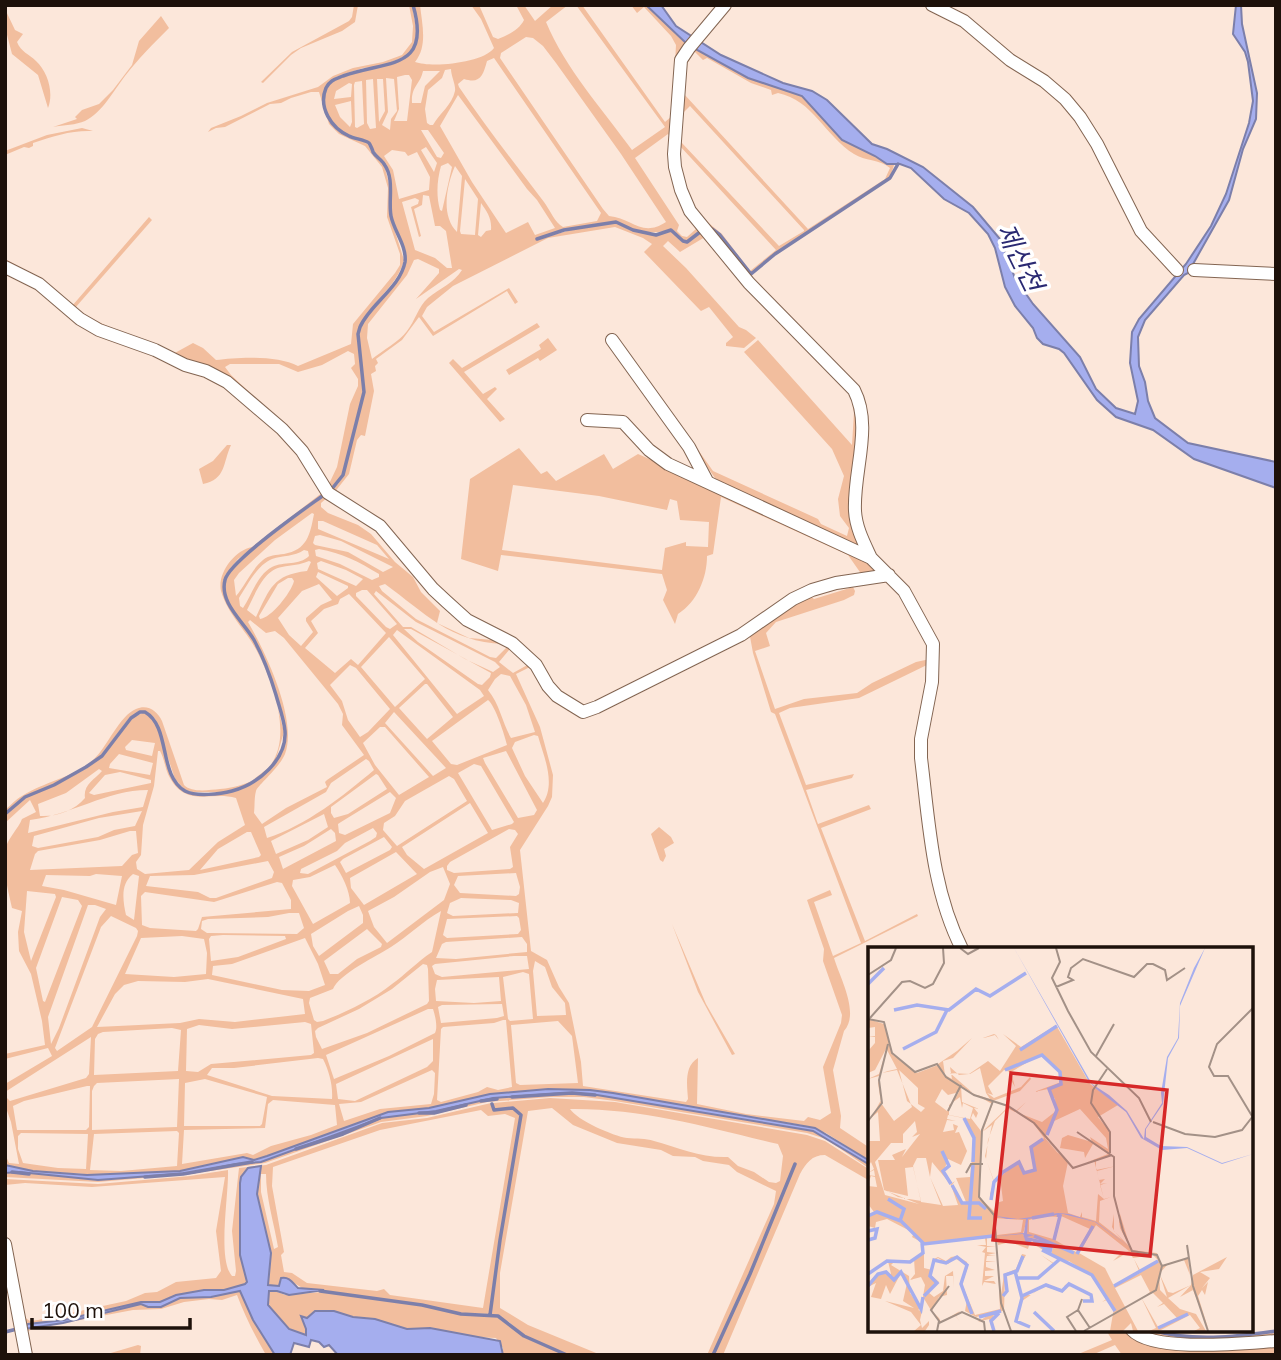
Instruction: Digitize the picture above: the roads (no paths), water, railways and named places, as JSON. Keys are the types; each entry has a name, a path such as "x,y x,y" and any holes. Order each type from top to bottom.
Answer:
{"street":[{"path":"725,5 681,60 675,132 678,182 690,211 749,282 854,390 860,403 862,433 855,509 859,533 871,558"},
{"path":"932,5 964,21 1010,60 1044,81 1065,99 1097,144 1141,231 1177,270"},
{"path":"5,267 39,284 80,319 99,330 155,350 185,365 213,373 227,382 282,429 302,451 328,493 380,526 447,602 467,620 512,643 536,664 557,696 583,712 741,635 785,604 811,590 835,583 889,575"},
{"path":"1194,270 1276,274"},
{"path":"612,340 689,447 707,481"},
{"path":"587,420 623,422 649,450 667,464 871,558 904,591 933,644 932,682 921,738 921,758 944,906 961,947"},
{"path":"5,1244 26,1355"},
{"path":"1135,1332 1146,1339 1167,1343 1210,1345 1276,1341"}],"water":[{"path":"646,5 661,5 676,26 721,55 783,83 812,91 827,100 872,144 923,167 973,207 1000,239 1015,278 1033,304 1080,357 1096,389 1116,408 1135,414 1138,401 1130,363 1132,332 1139,319 1186,264 1211,226 1226,194 1249,123 1253,101 1248,62 1233,34 1236,5 1241,5 1242,24 1257,93 1256,119 1243,149 1229,200 1188,273 1145,320 1138,337 1139,366 1155,418 1188,443 1276,462 1276,488 1194,459 1153,430 1116,417 1097,400 1064,353 1043,344 1037,338 1005,287 995,248 988,234 969,213 944,199 911,168 900,164 887,164 842,140 802,96 748,78 688,45"},
{"path":"548,1089 590,1090 815,1128 868,1160 868,1164 813,1131 597,1095 564,1093 493,1098 436,1111 381,1118 261,1162 191,1173 98,1180 5,1173 5,1165 33,1171 87,1175 180,1171 243,1157 254,1160 388,1112 429,1108 490,1094"},
{"path":"261,1166 257,1194 271,1253 268,1285 279,1286 281,1278 286,1278 298,1288 324,1290 289,1295 269,1291 268,1305 289,1329 306,1335 301,1316 307,1318 315,1311 334,1311 407,1329 430,1328 500,1341 503,1355 338,1355 329,1345 324,1347 311,1340 309,1347 294,1343 290,1355 275,1355 253,1320 240,1291 211,1297 180,1298 161,1307 141,1304 63,1323 24,1329 28,1324 64,1320 141,1302 160,1302 176,1295 224,1290 245,1284 247,1282 240,1255 240,1183 248,1168"}],"waterway":[{"path":"331,490 343,475 364,392 358,334 360,327 397,280 405,256 391,216 387,170 369,143 351,137 337,128 325,109 324,95 331,81 389,64 411,52 416,42 417,26 413,5"},
{"path":"712,229 720,235 751,274 775,254 890,178 898,164"},
{"path":"537,239 564,230 616,222 633,230 656,235 671,230 687,242 700,232"},
{"path":"5,814 25,797 54,785 102,756 131,718 140,712 145,712 153,719 162,739 171,774 185,791 202,794 232,791 261,777 281,752 284,722 261,653 226,597 225,580 230,571 253,548 325,494"},
{"path":"512,1097 572,1093 595,1095"},
{"path":"481,1101 497,1099"},
{"path":"490,1315 521,1115 513,1108 494,1110 492,1104"},
{"path":"419,1113 434,1113 466,1105"},
{"path":"296,1149 343,1134 380,1118"},
{"path":"145,1177 183,1174 252,1162"},
{"path":"713,1355 795,1164"},
{"path":"12,1172 29,1174"},
{"path":"320,1291 422,1305 461,1314 498,1316 524,1336 567,1355"},
{"path":"5,1332 17,1329"},
{"path":"1160,1332 1198,1337 1276,1331"}],"water label":[{"name":"제산천","path":"1020,257"}]}
